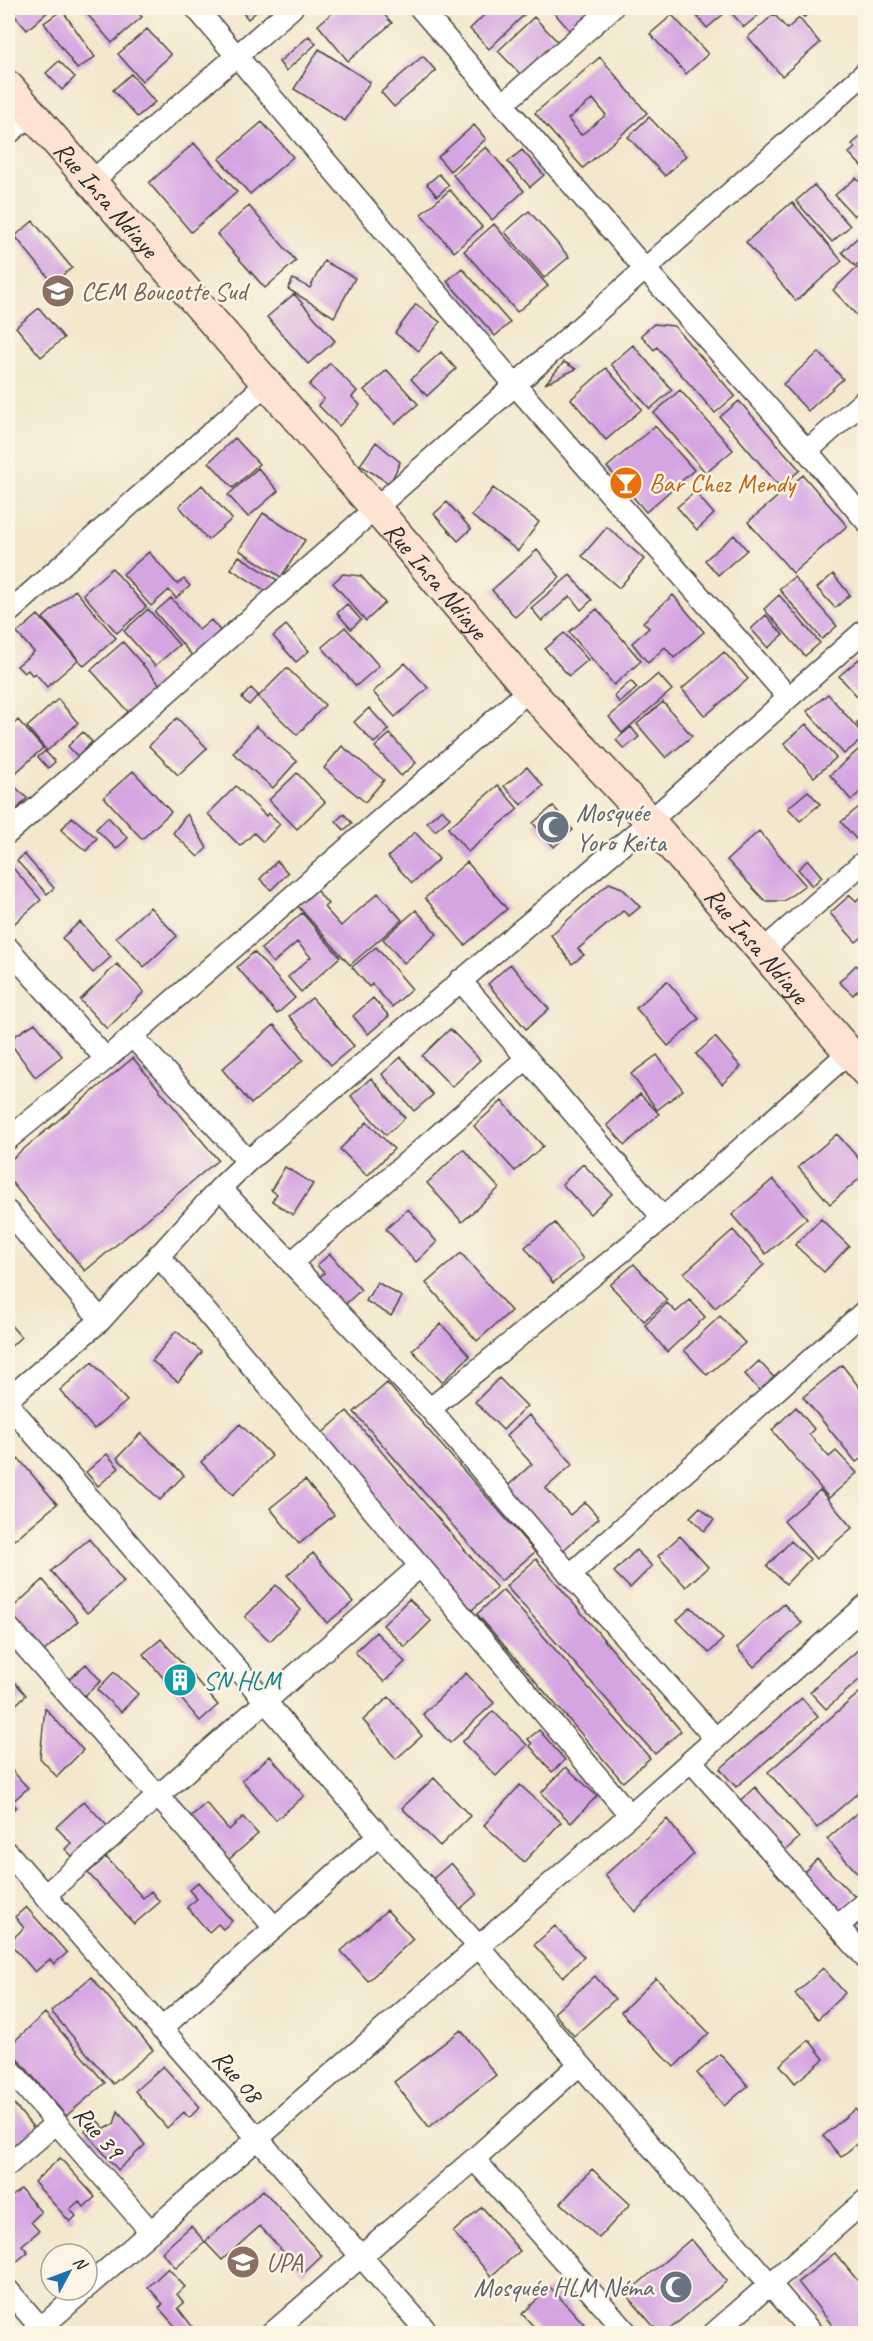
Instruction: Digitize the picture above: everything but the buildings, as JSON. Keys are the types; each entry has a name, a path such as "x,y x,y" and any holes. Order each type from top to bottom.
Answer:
{"main road":[{"name":"Rue Insa Ndiaye","path":"8,86 376,509 530,690 650,821 857,1062"}],"street":[{"path":"196,8 515,385 788,697"},
{"path":"91,182 292,8"},
{"path":"420,8 866,521"},
{"path":"503,104 612,8"},
{"path":"8,833 866,72"},
{"path":"8,134 32,114"},
{"path":"8,613 266,384"},
{"path":"807,451 866,399"},
{"path":"8,1399 101,1320 158,1255 248,1161 650,821 866,629"},
{"path":"8,1139 106,1059 530,690"},
{"path":"761,952 866,860"},
{"path":"8,948 106,1059"},
{"path":"460,980 663,1218"},
{"path":"132,1036 248,1161"},
{"path":"291,1263 527,1058"},
{"path":"430,1409 857,1062"},
{"path":"220,1188 430,1409 570,1575 716,1738"},
{"path":"8,1212 101,1320"},
{"path":"158,1255 630,1815"},
{"path":"570,1575 866,1310"},
{"path":"8,1404 813,2334"},
{"path":"44,1896 420,1566"},
{"path":"99,2277 630,1815 866,1605"},
{"path":"8,1628 275,1928"},
{"path":"691,1761 866,1958"},
{"path":"161,2029 379,1835"},
{"name":"Rue 08","path":"10,1862 44,1896 429,2334"},
{"path":"838,1926 866,1902"},
{"path":"271,2334 579,2065"},
{"name":"Rue 39","path":"8,2067 151,2232"},
{"path":"8,2164 56,2123"},
{"path":"474,2159 628,2334"},
{"path":"713,2334 866,2200"},
{"path":"8,2290 40,2332 71,2302"}],"place":[{"name":"CEM Boucotte Sud","path":"58,291"},
{"name":"Bar Chez Mendy","path":"626,483"},
{"name":"Mosquée Yoro Keita","path":"553,827"},
{"name":"SN HLM","path":"180,1680"},
{"name":"UPA","path":"243,2262"},
{"name":"Mosquée HLM Néma","path":"676,2287"}]}
